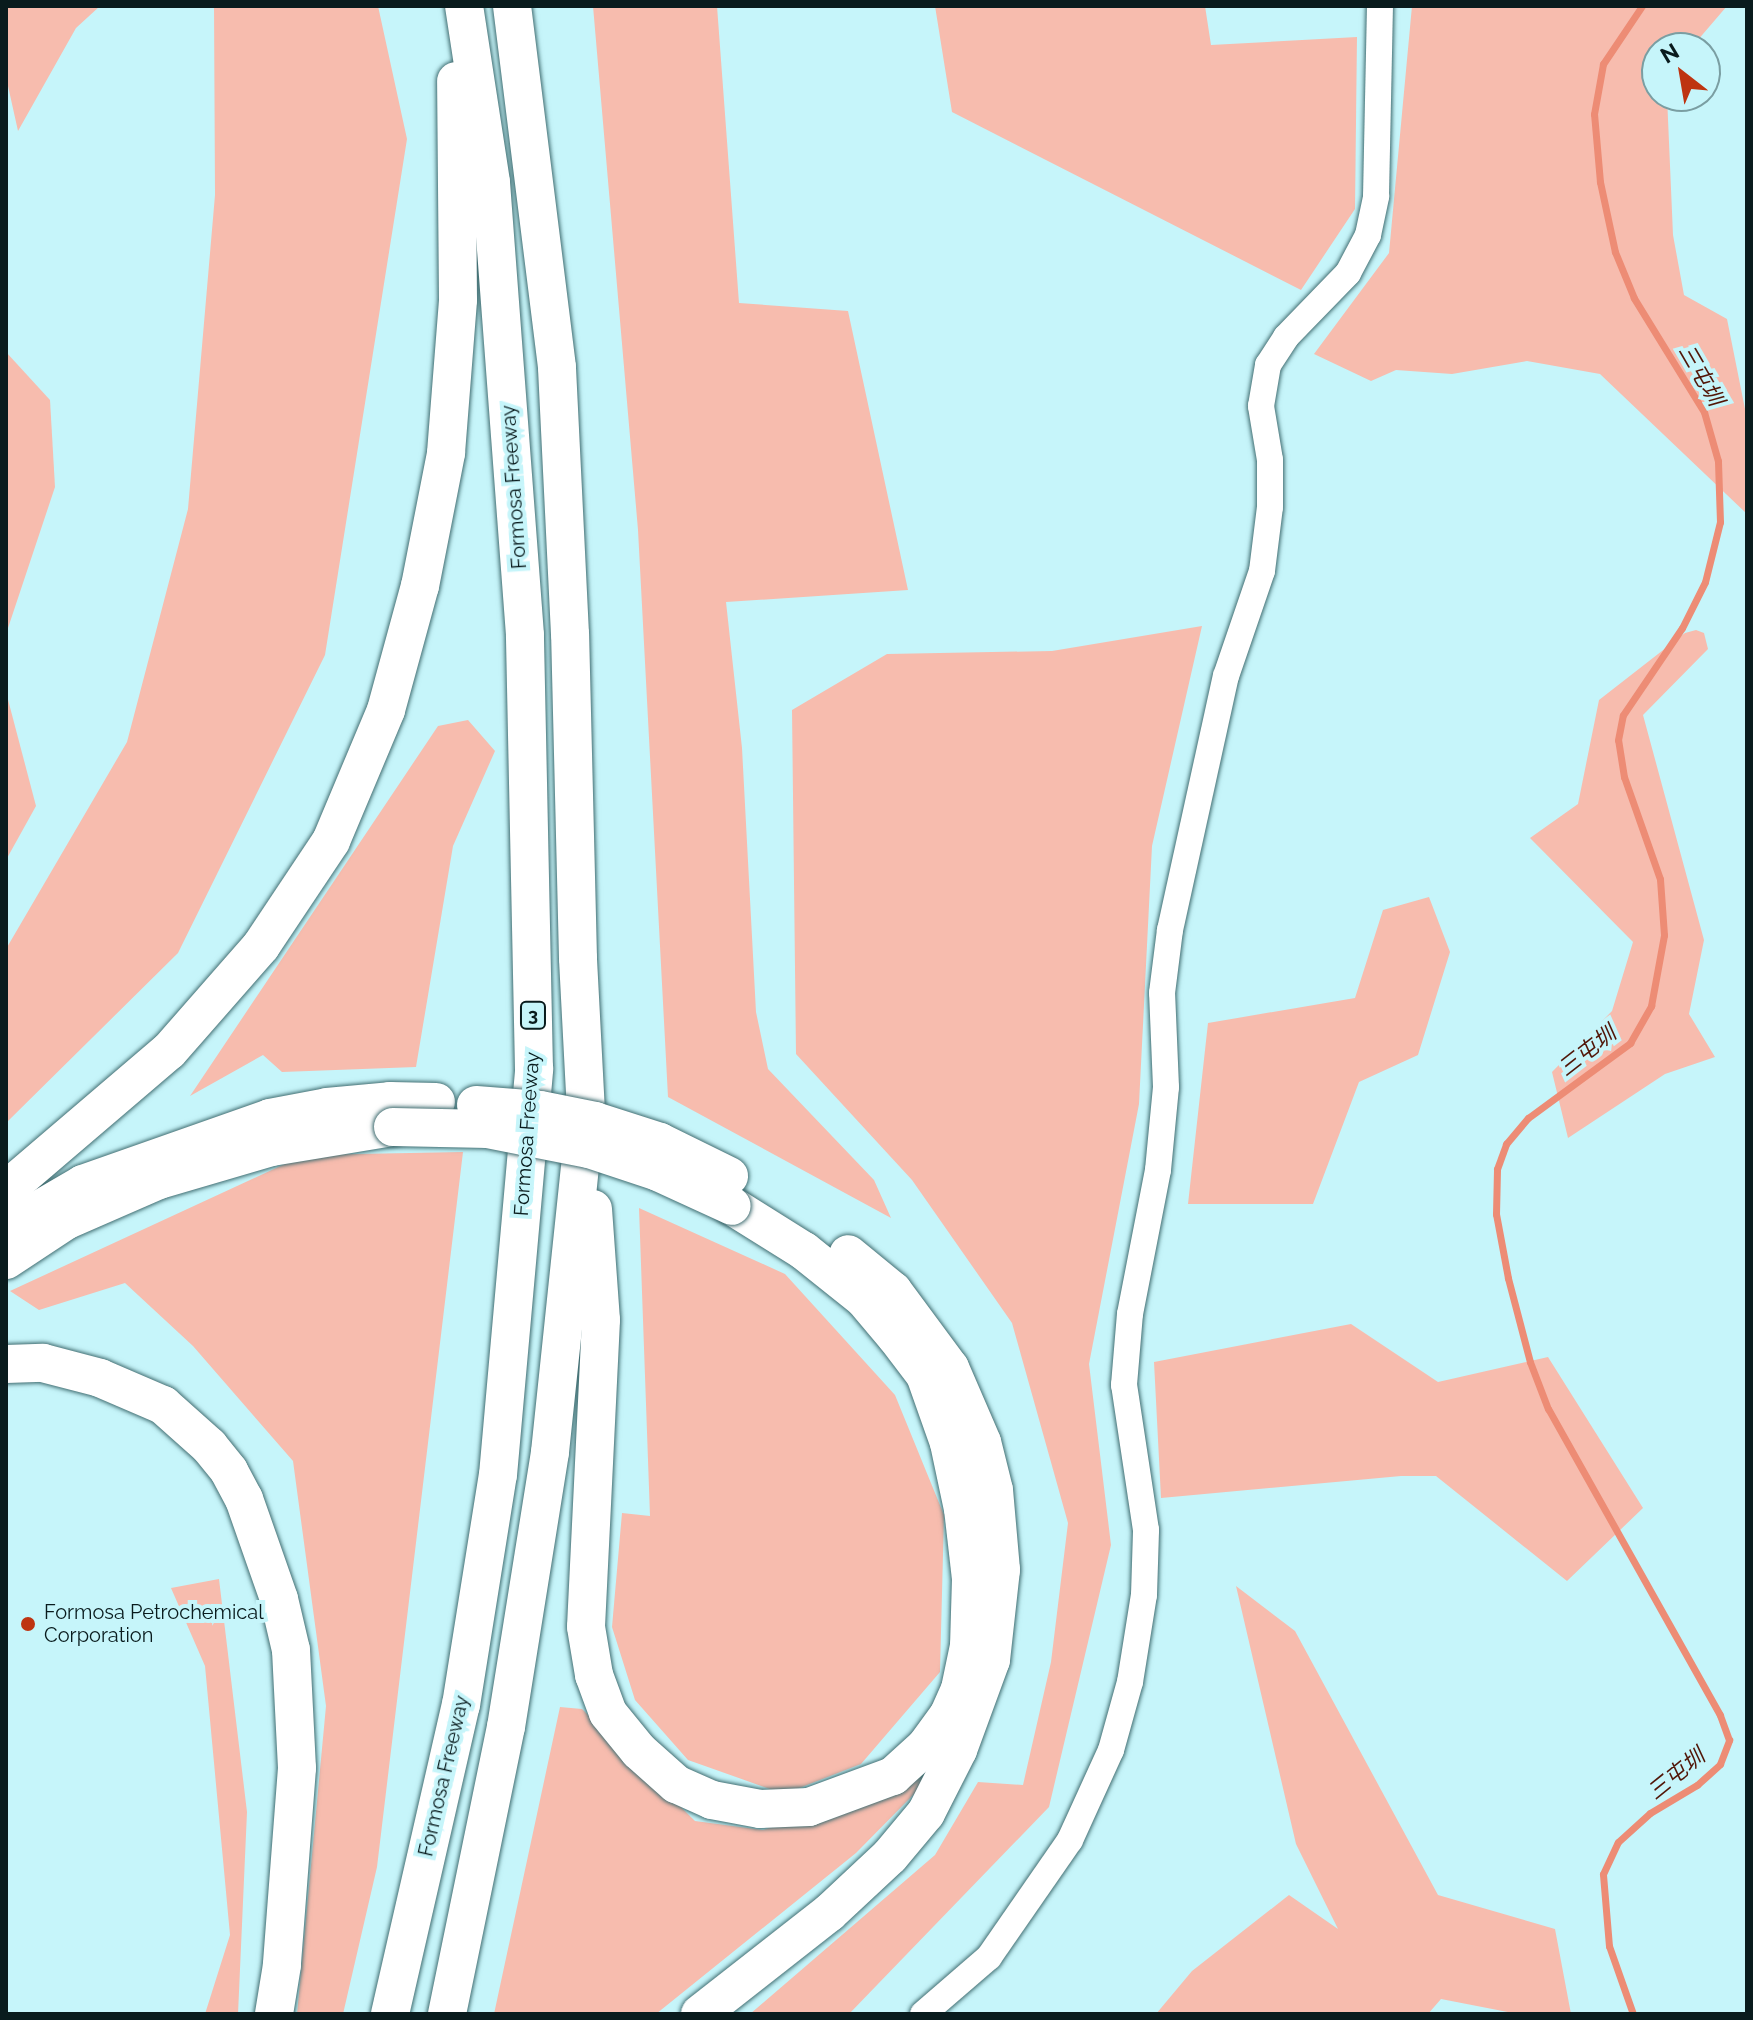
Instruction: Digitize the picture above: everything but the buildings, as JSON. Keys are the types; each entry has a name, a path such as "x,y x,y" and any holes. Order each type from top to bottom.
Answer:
{"highway":[{"path":"6,1190 169,1051 261,946 331,841 386,710 420,586 446,453 458,300 455,6"},
{"name":"Formosa Freeway","path":"390,2014 461,1705 498,1475 534,1069 525,635 491,182 464,6"},
{"path":"6,1229 83,1184 270,1118 327,1107 390,1101 540,1110 595,1121 660,1142 730,1191 852,1289 896,1337 925,1375 949,1443 963,1509 971,1579 969,1646 960,1689 949,1714 926,1746 893,1776 809,1807 760,1809 712,1800 676,1784 639,1751 608,1713 594,1675 586,1627 601,1320 586,1112 578,958 570,634 557,367 512,6"},
{"path":"447,2014 506,1727 550,1452 586,1112"},
{"path":"6,1260 67,1220 159,1180 272,1147 393,1127 488,1129 589,1149 786,1209 893,1291 950,1368 982,1442 994,1490 1001,1570 991,1660 958,1750 926,1813 890,1856 829,1913 700,2014"},
{"path":"6,1364 43,1363 100,1378 163,1405 209,1446 244,1499 279,1599 291,1650 297,1768 282,1965 274,2014"}],"street":[{"path":"923,2014 989,1957 1070,1840 1111,1750 1130,1682 1144,1595 1146,1530 1124,1385 1130,1314 1158,1170 1166,1087 1162,993 1170,930 1226,676 1262,571 1270,507 1270,460 1261,406 1268,365 1286,337 1348,273 1368,235 1376,196 1380,6"}],"shaded area":[{"path":"6,6 100,6 76,28 18,131 6,77"},
{"path":"214,6 378,6 407,139 325,655 178,953 6,1123 6,949 127,742 188,509 215,195"},
{"path":"593,6 717,6 739,303 848,311 908,590 726,602 742,748 756,1012 768,1069 874,1180 891,1218 668,1097 638,530"},
{"path":"935,6 1205,6 1211,45 1357,37 1355,209 1301,290 952,112"},
{"path":"1412,6 1727,6 1705,32 1641,32 1641,112 1668,112 1673,235 1684,295 1727,319 1747,419 1747,514 1600,374 1527,361 1452,374 1396,370 1371,381 1314,354 1389,253"},
{"path":"6,352 50,400 55,487 6,634"},
{"path":"1202,626 1152,846 1139,1104 1089,1364 1111,1545 1049,1807 849,2014 750,2014 935,1855 978,1782 1023,1785 1051,1662 1068,1523 1012,1323 912,1180 796,1054 792,710 887,654 1052,651"},
{"path":"1696,630 1704,633 1708,649 1643,715 1704,940 1689,1014 1715,1057 1665,1074 1568,1138 1552,1072 1612,1011 1633,942 1530,838 1578,804 1599,700 1685,633"},
{"path":"6,692 36,806 6,860"},
{"path":"468,720 495,751 453,846 416,1067 282,1072 263,1055 190,1096 438,726"},
{"path":"1429,897 1450,952 1418,1055 1359,1082 1313,1204 1188,1204 1208,1023 1355,998 1383,910"},
{"path":"463,1152 377,1867 343,2014 297,2014 326,1706 293,1461 193,1346 125,1283 39,1310 10,1291 304,1155"},
{"path":"639,1208 785,1274 895,1395 944,1515 940,1672 861,1764 784,1794 688,1760 635,1700 612,1627 622,1513 650,1516"},
{"path":"1351,1324 1438,1382 1548,1357 1643,1508 1567,1581 1436,1476 1401,1476 1161,1498 1154,1362"},
{"path":"219,1579 247,1812 238,2014 205,2014 230,1935 205,1666 171,1588"},
{"path":"1236,1586 1295,1631 1438,1895 1555,1929 1571,2014 1518,2014 1441,1999 1428,2014 1156,2014 1192,1971 1289,1895 1338,1929 1296,1844"},
{"path":"560,1707 582,1709 695,1821 763,1830 904,1784 926,1772 919,1789 856,1853 656,2014 494,2014"}],"waterway":[{"name":"三屯圳","path":"1633,2014 1609,1946 1603,1874 1618,1842 1650,1813 1697,1785 1720,1764 1729,1740 1720,1715 1548,1409 1530,1362 1508,1278 1496,1214 1497,1169 1506,1144 1528,1118 1630,1043 1651,1006 1664,935 1660,879 1624,777 1618,740 1623,715 1682,628 1705,582 1720,522 1718,461 1704,412 1634,298 1615,252 1600,182 1594,114 1603,64 1642,6"}],"place":[{"name":"Formosa Petrochemical Corporation","path":"28,1624"}]}
